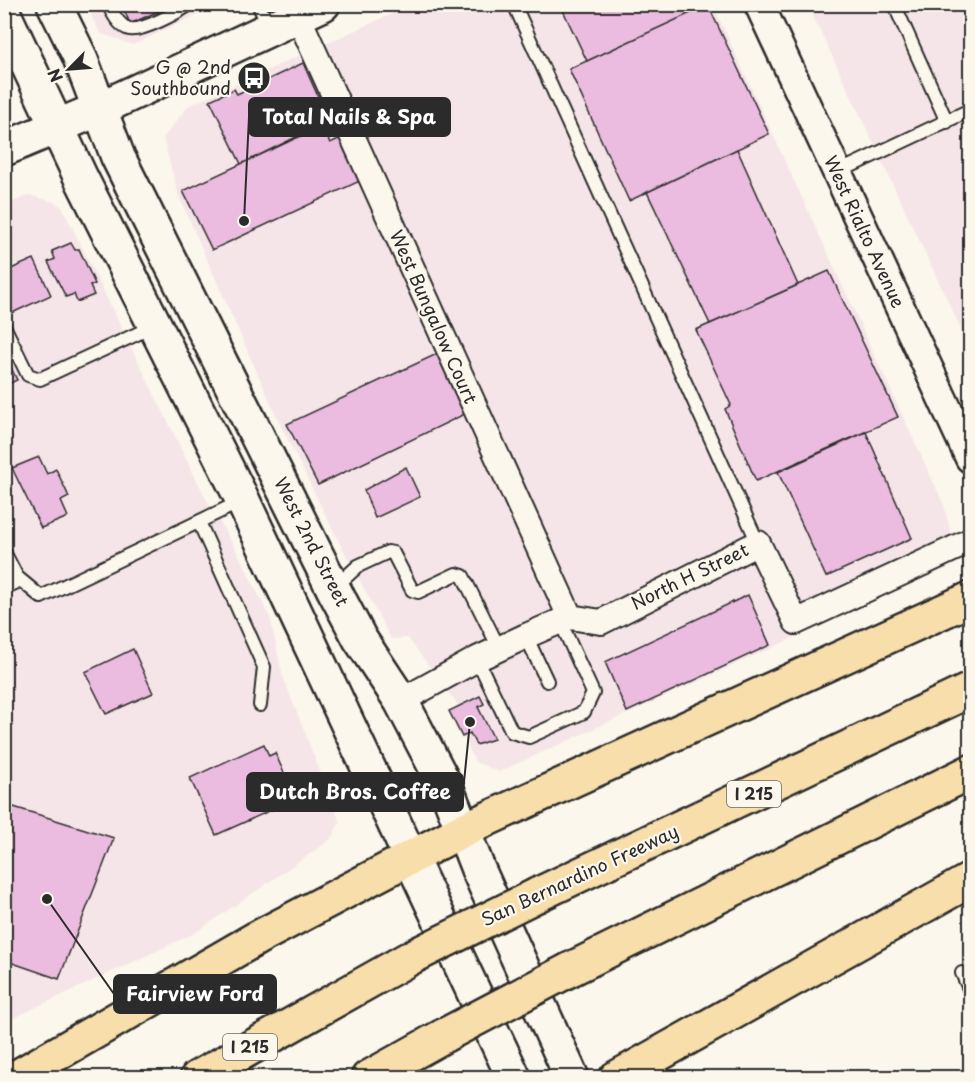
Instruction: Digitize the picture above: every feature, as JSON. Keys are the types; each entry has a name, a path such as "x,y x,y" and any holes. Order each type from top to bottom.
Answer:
{"highway":[{"path":"15,1077 257,938 463,830 966,601"},
{"name":"San Bernardino Freeway","path":"197,1077 412,957 537,895 819,764 970,690"},
{"path":"368,1077 571,969 970,772"},
{"path":"616,1077 970,880"}],"main road":[{"name":"West 2nd Street","path":"54,4 79,55 123,168 333,588 360,639 401,701 446,787 572,1077"},
{"path":"4,14 81,178 243,501 514,1077"},
{"path":"4,149 99,109 287,14"},
{"path":"243,501 256,496 262,498 316,580 333,588"}],"street":[{"name":"West Rialto Avenue","path":"759,4 836,173 962,416 970,458"},
{"name":"West Bungalow Court","path":"287,14 565,619"},
{"name":"North H Street","path":"565,619 601,621 758,543 795,622 970,541"},
{"path":"401,701 499,648 565,619"}],"lane":[{"path":"108,4 118,22 129,29 141,29 190,4"},
{"path":"514,4 758,543"},
{"path":"894,4 947,122"},
{"path":"836,173 970,110"},
{"path":"4,326 28,375 40,379 155,326"},
{"path":"4,552 17,577 41,597 243,501"},
{"path":"199,522 264,668 260,705"},
{"path":"333,588 358,566 388,552 393,553 412,590 418,592 456,574 463,576 499,648"},
{"path":"4,588 15,583 17,577"},
{"path":"477,659 512,732 529,737 584,712 593,693 565,619"},
{"path":"526,636 547,681"},
{"path":"962,973 970,991"}],"shaded area":[{"path":"86,5 218,5 133,45 100,33"},
{"path":"411,5 713,5 944,505 958,563 499,772 475,762 459,728 461,709 408,638 391,639 280,424 179,197 163,138 188,106"},
{"path":"808,5 970,5 970,348"},
{"path":"29,195 54,202 62,207 205,497 239,555 270,618 283,677 340,822 330,840 195,933 5,1022 4,206"}],"building":[{"path":"122,4 161,4 163,9 130,24"},
{"path":"560,4 687,4 691,13 587,61"},
{"path":"708,5 769,134 629,201 569,69"},
{"path":"303,63 329,121 241,164 210,100 234,89 237,94"},
{"path":"322,126 330,143 343,137 362,180 212,250 183,191"},
{"path":"737,149 798,285 710,324 647,192"},
{"path":"71,243 75,250 79,249 95,284 90,286 94,295 77,302 74,294 66,297 48,262 55,259 52,251"},
{"path":"34,259 51,295 10,314 4,303 4,272"},
{"path":"829,271 898,417 756,481 725,409 731,405 696,330"},
{"path":"4,353 17,380 4,386"},
{"path":"439,353 467,413 318,485 287,424"},
{"path":"866,432 912,538 826,577 778,472"},
{"path":"39,457 47,474 56,469 69,497 61,501 68,517 41,528 12,468"},
{"path":"406,467 420,497 375,518 364,490"},
{"path":"748,595 770,645 627,712 605,662"},
{"path":"133,649 153,693 106,714 85,672"},
{"path":"480,696 484,704 478,707 494,739 476,745 470,733 462,737 449,711"},
{"path":"264,744 269,756 275,753 296,799 216,835 190,778"},
{"path":"4,804 114,838 59,979 4,960"}],"place":[{"name":"G @ 2nd Southbound","path":"254,78"},
{"name":"Total Nails & Spa","path":"244,221"},
{"name":"Dutch Bros. Coffee","path":"470,722"},
{"name":"Fairview Ford","path":"47,899"}]}
